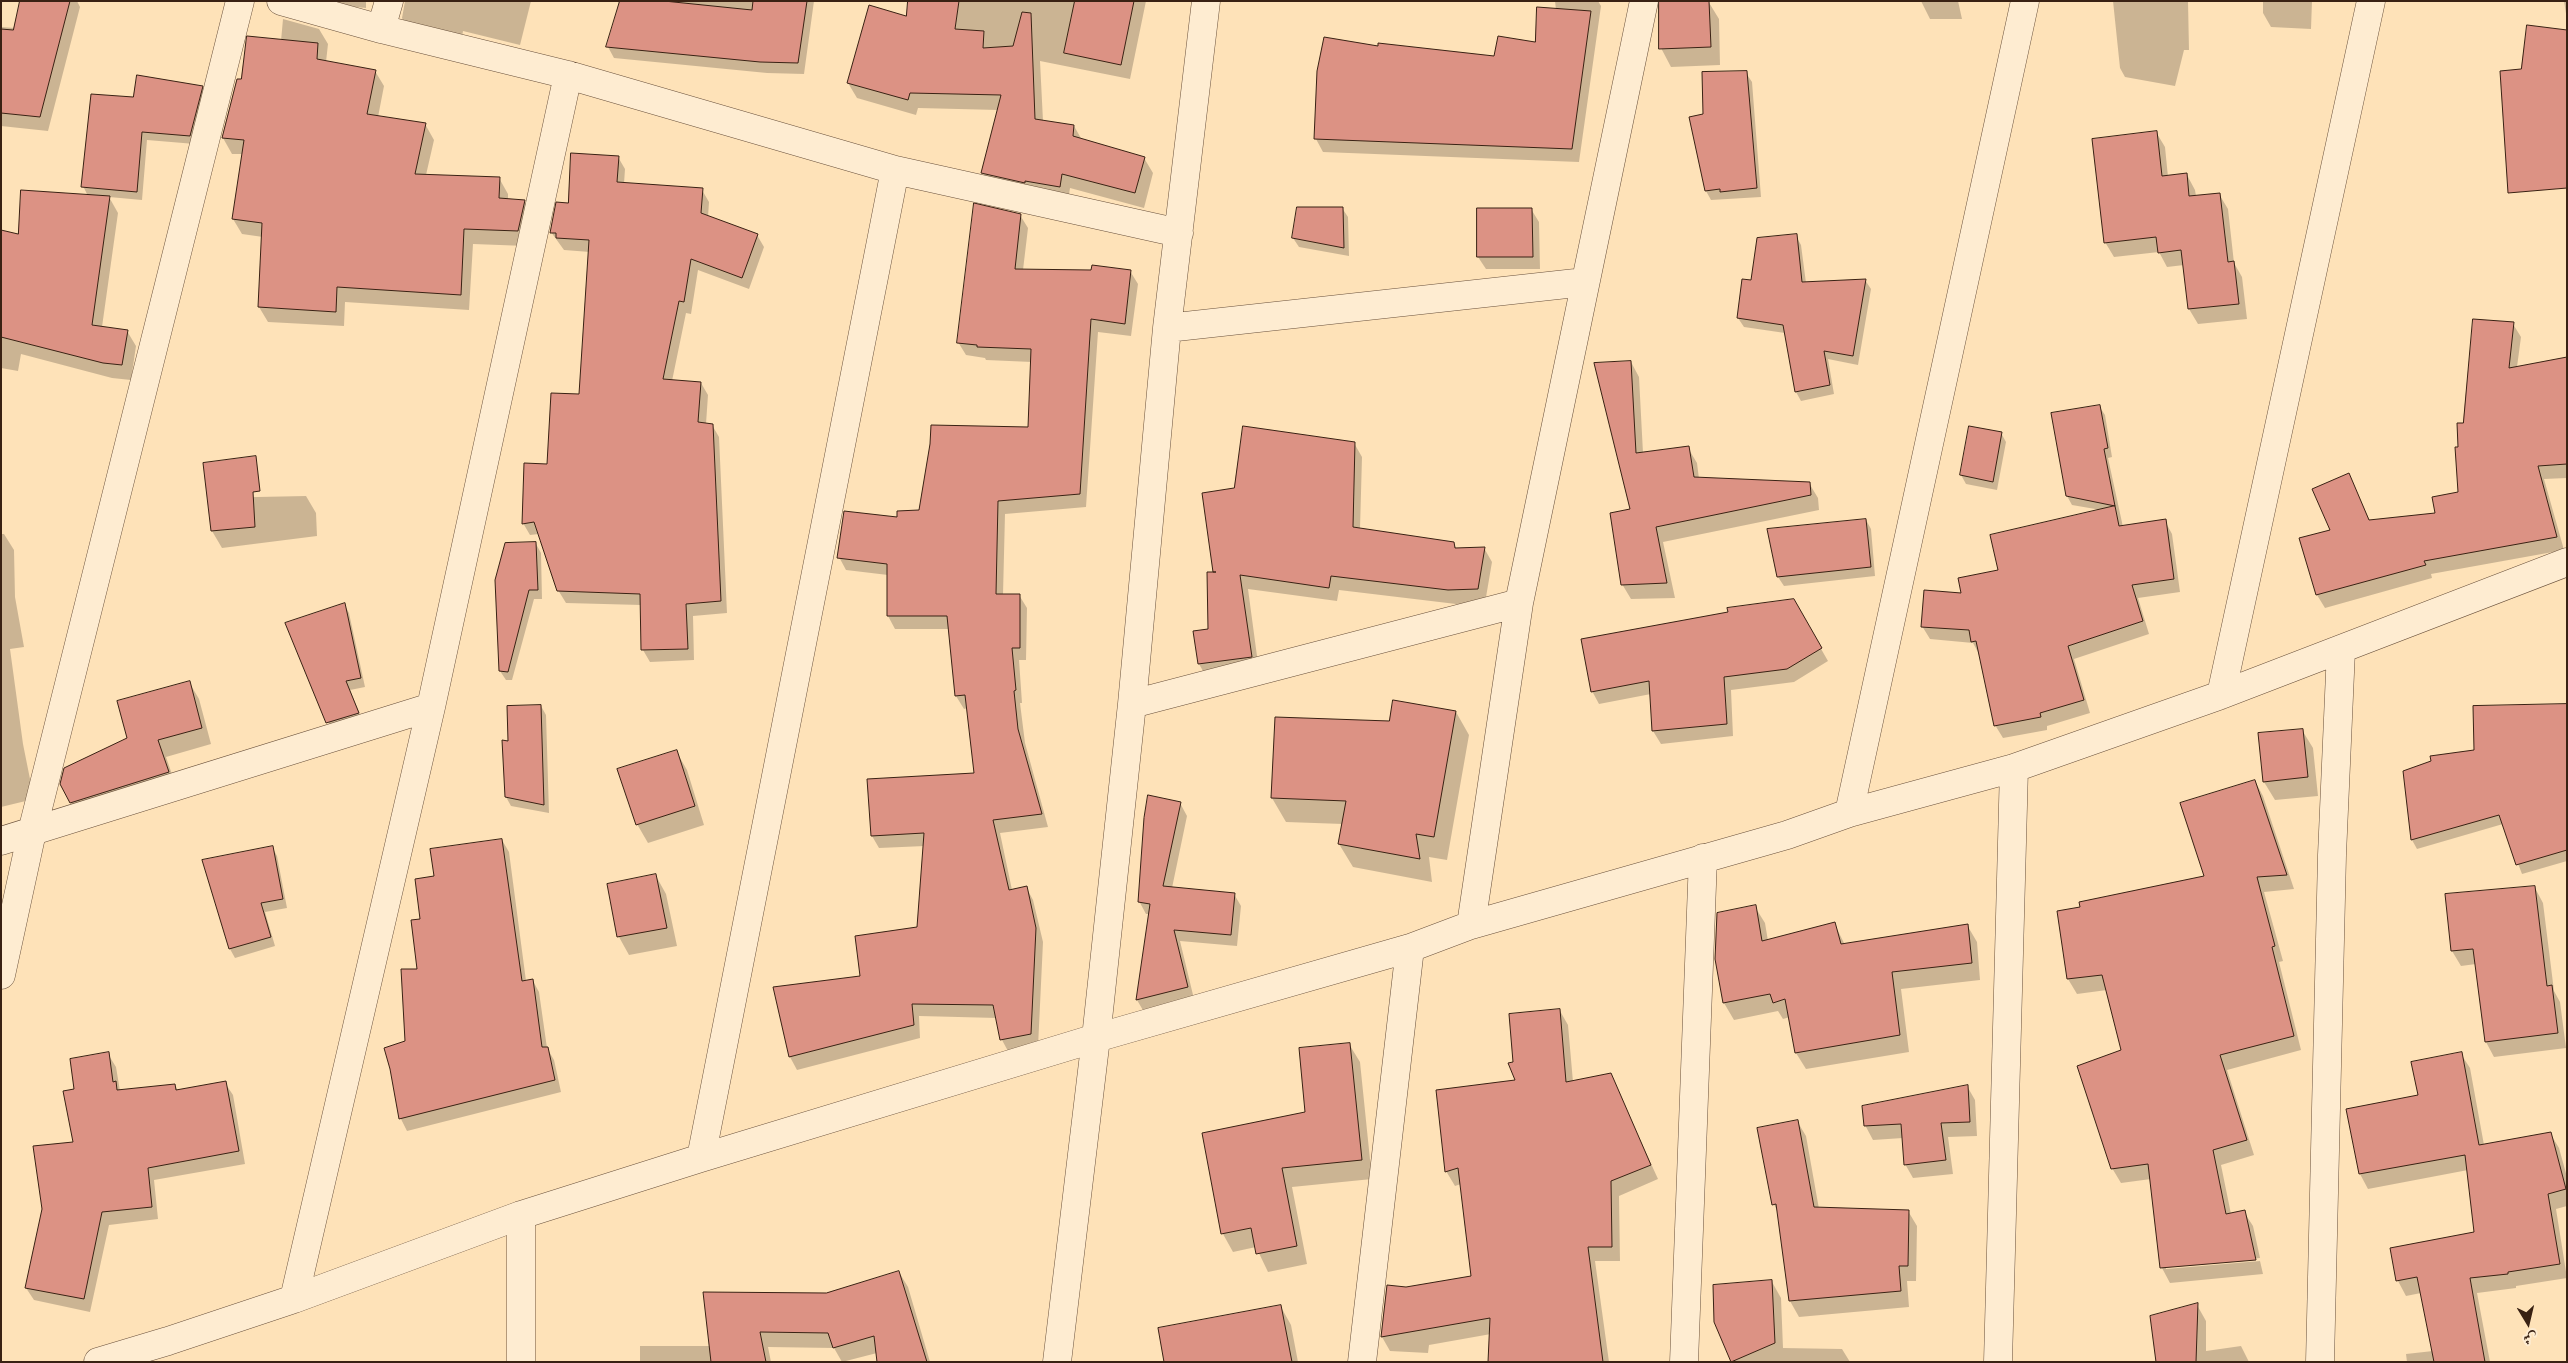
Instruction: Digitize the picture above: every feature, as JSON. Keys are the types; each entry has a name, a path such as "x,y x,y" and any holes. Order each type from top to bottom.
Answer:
{"street":[{"path":"1,975 32,832 240,1"},
{"path":"281,1 381,29 568,76 895,170 1179,233"},
{"path":"381,29 389,1"},
{"path":"1057,1362 1096,1038 1132,704 1167,328 1206,1"},
{"path":"1471,925 1520,603 1644,1"},
{"path":"1849,813 2026,1"},
{"path":"2221,695 2371,1"},
{"path":"294,1298 431,707 568,76"},
{"path":"701,1158 895,170"},
{"path":"1167,328 1585,282"},
{"path":"98,1362 169,1352 294,1298 520,1215 701,1158 1096,1038 1410,948 1471,925 1787,835 1849,813 2014,768 2221,695 2567,562"},
{"path":"1132,704 1520,603"},
{"path":"2320,1362 2332,855 2341,650"},
{"path":"1,841 431,707"},
{"path":"1998,1362 2014,768"},
{"path":"1684,1362 1703,858"},
{"path":"1362,1362 1410,948"},
{"path":"520,1215 521,1362"}],"building":[{"path":"20,1 70,1 40,117 1,113 1,29 13,30"},
{"path":"620,1 664,1 752,10 753,1 807,1 798,63 760,62 606,47"},
{"path":"908,1 959,1 955,29 984,31 983,48 1013,46 1022,12 1031,13 1035,119 1074,125 1073,136 1145,157 1135,193 1062,174 1060,187 1025,181 1025,183 981,173 1001,95 910,93 908,100 847,83 869,5 906,16"},
{"path":"1075,1 1134,1 1121,65 1064,53"},
{"path":"1659,1 1709,1 1711,47 1659,49"},
{"path":"1537,7 1591,11 1572,149 1314,139 1317,71 1324,37 1378,46 1378,43 1494,56 1498,36 1535,42"},
{"path":"2527,25 2567,30 2567,188 2508,193 2500,71 2521,69"},
{"path":"247,36 318,43 317,59 376,70 367,114 426,123 415,174 500,177 499,198 525,200 518,231 464,229 461,295 337,287 336,312 258,307 262,223 232,219 244,140 222,138 237,79 241,79"},
{"path":"1747,71 1757,188 1720,192 1720,189 1705,191 1689,117 1703,114 1702,72"},
{"path":"137,75 203,86 190,136 142,132 137,192 81,187 91,94 133,97"},
{"path":"2157,131 2162,176 2187,173 2189,196 2220,193 2228,262 2234,261 2239,304 2188,309 2181,250 2158,253 2156,237 2104,243 2092,139"},
{"path":"571,153 619,156 617,182 703,188 701,213 758,234 742,278 691,259 684,302 679,301 663,379 701,382 698,422 713,424 721,601 686,604 688,649 641,650 640,594 557,591 534,522 522,524 524,463 547,464 551,393 579,394 589,240 556,238 556,233 550,233 556,202 568,203"},
{"path":"21,190 110,196 92,325 128,330 122,365 103,363 1,337 1,230 18,234"},
{"path":"974,203 1021,214 1015,269 1091,270 1092,265 1131,270 1125,324 1091,319 1080,494 998,501 996,594 1020,594 1020,648 1012,648 1016,690 1014,691 1018,729 1042,814 993,820 1009,890 1027,886 1036,928 1031,1034 1000,1040 993,1005 912,1004 914,1025 789,1057 773,987 860,976 855,936 917,927 924,833 871,836 867,779 974,773 965,695 955,696 947,616 887,616 887,564 837,558 844,511 897,517 897,511 919,510 930,444 931,425 1028,427 1031,349 977,347 977,345 957,343"},
{"path":"1297,207 1343,207 1344,248 1292,238"},
{"path":"1477,208 1532,208 1533,257 1477,257"},
{"path":"1797,234 1802,282 1866,279 1853,356 1824,351 1830,385 1795,392 1783,325 1737,318 1742,279 1751,280 1757,238"},
{"path":"2473,319 2514,322 2509,368 2567,357 2567,464 2538,466 2557,537 2424,561 2426,565 2316,595 2299,538 2330,530 2312,489 2349,473 2369,520 2435,513 2432,497 2458,492 2455,447 2458,447 2457,423 2463,423"},
{"path":"1631,361 1636,453 1689,446 1694,477 1810,482 1811,495 1656,527 1667,583 1621,585 1610,513 1630,509 1594,363"},
{"path":"2100,405 2108,448 2104,449 2115,506 2066,496 2051,413"},
{"path":"1243,426 1355,442 1353,527 1454,542 1455,548 1485,547 1478,589 1448,590 1331,576 1329,588 1240,575 1252,657 1198,664 1193,631 1208,629 1207,572 1213,572 1202,493 1234,488"},
{"path":"1969,426 2002,432 1993,482 1960,475"},
{"path":"256,456 260,491 253,492 255,527 211,531 203,463"},
{"path":"2115,506 2119,526 2166,519 2174,579 2132,585 2143,621 2068,646 2084,700 2040,713 2041,717 1994,726 1976,641 1971,642 1969,630 1921,627 1924,590 1961,593 1958,578 1998,570 1990,535"},
{"path":"1866,519 1871,567 1777,577 1767,529"},
{"path":"536,542 538,590 529,590 508,672 499,671 495,580 505,543"},
{"path":"1794,599 1822,648 1787,669 1724,677 1727,724 1652,731 1649,681 1591,692 1581,639 1728,612 1727,608"},
{"path":"345,603 361,678 346,681 359,713 326,723 285,623"},
{"path":"190,681 202,728 158,740 169,772 70,803 60,784 64,768 127,738 117,701"},
{"path":"1393,700 1456,711 1434,837 1416,834 1420,859 1338,844 1346,801 1271,798 1275,717 1389,721"},
{"path":"2567,704 2567,850 2516,865 2499,815 2411,840 2403,771 2431,761 2430,756 2474,750 2473,706"},
{"path":"541,705 544,805 505,797 502,740 508,741 507,706"},
{"path":"2303,729 2308,777 2263,782 2258,733"},
{"path":"677,750 695,806 636,825 617,769"},
{"path":"2255,780 2287,875 2257,877 2275,946 2272,947 2294,1036 2220,1055 2247,1140 2213,1150 2226,1214 2245,1210 2256,1260 2160,1268 2148,1164 2111,1169 2077,1066 2121,1050 2102,975 2067,979 2057,911 2080,907 2079,902 2204,876 2180,803"},
{"path":"1148,795 1181,802 1163,886 1235,893 1231,935 1174,930 1188,987 1136,1000 1150,904 1138,902 1144,818"},
{"path":"502,839 522,981 533,979 542,1047 548,1047 555,1080 399,1119 390,1069 384,1048 405,1041 401,969 417,969 411,920 420,919 415,879 434,876 430,849"},
{"path":"273,846 283,899 261,903 271,937 229,949 202,860"},
{"path":"656,874 667,928 617,937 607,884"},
{"path":"2535,886 2547,986 2552,985 2558,1033 2485,1042 2473,949 2451,951 2445,894"},
{"path":"1756,905 1762,941 1835,922 1841,944 1968,924 1972,963 1892,972 1900,1035 1795,1053 1785,999 1773,1003 1770,994 1723,1003 1715,959 1717,913"},
{"path":"1560,1009 1566,1082 1611,1073 1651,1165 1611,1181 1612,1247 1588,1247 1603,1362 1488,1362 1490,1318 1381,1337 1387,1285 1406,1287 1471,1276 1458,1168 1445,1172 1436,1090 1515,1080 1508,1063 1513,1062 1509,1014"},
{"path":"1350,1043 1362,1160 1282,1168 1297,1246 1256,1254 1251,1228 1221,1234 1202,1133 1305,1112 1299,1048"},
{"path":"109,1052 113,1082 116,1081 117,1090 175,1084 176,1090 226,1081 239,1151 148,1168 152,1207 102,1212 84,1299 25,1288 42,1209 33,1146 73,1142 63,1091 74,1089 70,1059"},
{"path":"2462,1052 2479,1145 2551,1132 2566,1189 2548,1194 2560,1264 2508,1272 2508,1274 2470,1278 2485,1362 2434,1362 2417,1277 2396,1281 2390,1248 2474,1232 2465,1155 2359,1174 2346,1109 2418,1095 2411,1062"},
{"path":"1968,1085 1970,1122 1941,1123 1946,1160 1904,1165 1901,1124 1864,1126 1862,1106"},
{"path":"1798,1120 1814,1207 1909,1210 1908,1266 1899,1266 1901,1291 1789,1301 1776,1204 1772,1205 1757,1128"},
{"path":"899,1271 927,1362 877,1362 874,1336 833,1348 828,1333 760,1332 766,1362 711,1362 703,1292 826,1293"},
{"path":"1772,1280 1775,1343 1731,1362 1714,1322 1713,1285"},
{"path":"2198,1303 2196,1362 2156,1362 2150,1316"},
{"path":"1281,1305 1292,1362 1164,1362 1158,1328"}]}
